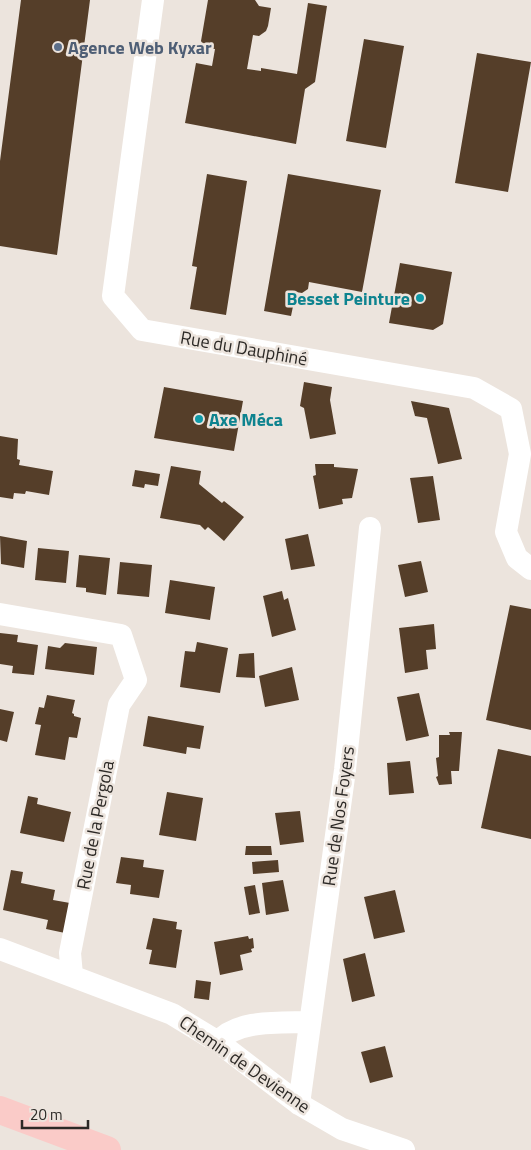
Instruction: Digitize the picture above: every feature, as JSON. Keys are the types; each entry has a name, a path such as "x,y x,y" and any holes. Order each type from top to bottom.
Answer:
{"main road":[{"path":"0,1110 107,1150"}],"street":[{"name":"Rue du Dauphiné","path":"152,0 112,296 142,330 474,388 511,409 520,454 506,532 517,558 531,569"},
{"name":"Rue de Nos Foyers","path":"299,1104 345,770 370,528"},
{"name":"Rue de la Pergola","path":"0,614 121,634 136,680 119,705 70,953 72,976"},
{"name":"Chemin de Devienne","path":"0,949 172,1014 218,1042 299,1104 342,1128 404,1150"},
{"path":"218,1042 224,1035 245,1026 309,1022"}],"building":[{"path":"21,0 90,0 57,255 0,246 0,161"},
{"path":"208,0 255,0 259,6 271,8 266,31 259,36 253,35 247,69 261,71 261,68 297,74 308,3 327,6 315,82 305,89 296,144 185,123 196,63 212,66 215,49 205,48 201,41"},
{"path":"364,39 404,46 386,148 346,141"},
{"path":"477,53 531,62 508,192 455,183"},
{"path":"207,174 247,181 226,315 190,309 197,267 192,266"},
{"path":"288,174 381,190 362,292 309,282 308,289 302,293 296,292 291,316 264,311"},
{"name":"Besset Peinture","path":"400,263 452,272 443,324 433,330 389,323"},
{"path":"304,382 332,387 330,400 336,434 310,439 304,408 300,406"},
{"name":"Axe Méca","path":"164,387 243,401 234,451 154,438"},
{"path":"411,401 449,408 462,459 438,464 427,418 415,416"},
{"path":"0,436 18,439 17,459 20,460 19,465 53,471 49,495 26,491 25,494 14,493 13,499 0,497"},
{"path":"315,464 334,464 334,467 358,469 352,498 342,499 343,504 319,509 313,476 316,475"},
{"path":"171,466 201,471 199,484 222,503 224,501 244,517 224,541 208,527 205,530 200,525 160,518"},
{"path":"135,470 160,474 158,486 145,484 144,488 132,486"},
{"path":"433,476 440,520 418,523 410,478"},
{"path":"308,534 315,566 291,570 285,539"},
{"path":"0,536 27,541 24,568 1,564"},
{"path":"38,548 69,551 66,583 35,580"},
{"path":"79,555 110,558 106,595 86,592 86,588 76,587"},
{"path":"421,561 428,592 405,597 398,565"},
{"path":"120,562 152,565 149,597 117,594"},
{"path":"170,580 215,587 210,620 165,613"},
{"path":"282,591 284,600 288,598 296,630 272,637 263,596"},
{"path":"510,605 531,609 531,730 486,720"},
{"path":"434,624 436,649 426,650 428,669 405,673 399,628"},
{"path":"0,633 18,635 17,642 38,645 34,675 12,673 13,666 0,664"},
{"path":"197,642 228,648 220,693 180,687 185,651 195,652"},
{"path":"65,643 97,647 94,675 45,669 48,646 60,648"},
{"path":"254,653 255,678 236,677 239,654"},
{"path":"292,667 299,700 265,707 259,676"},
{"path":"419,693 429,736 406,741 397,697"},
{"path":"47,695 75,700 72,713 74,716 81,718 77,738 69,737 65,760 35,755 41,725 35,724 39,707 44,708"},
{"path":"0,709 14,712 7,742 0,740"},
{"path":"148,716 204,726 200,749 187,747 186,754 143,746"},
{"path":"449,732 462,732 459,771 451,771 452,784 439,785 436,777 438,776 436,758 439,757 439,735 450,735"},
{"path":"498,749 531,756 531,839 481,828"},
{"path":"410,761 414,793 389,795 387,763"},
{"path":"167,792 203,798 196,841 159,835"},
{"path":"28,796 38,798 37,804 71,812 64,842 20,833"},
{"path":"300,811 304,842 280,845 275,813"},
{"path":"246,846 271,846 272,855 245,855"},
{"path":"121,857 144,860 143,867 164,870 159,898 130,894 131,885 116,883"},
{"path":"278,860 279,872 253,874 252,862"},
{"path":"11,870 23,872 21,883 55,890 53,900 70,903 65,933 46,929 48,920 3,910"},
{"path":"283,880 289,911 266,915 262,883"},
{"path":"255,885 260,913 249,915 244,887"},
{"path":"395,890 405,932 374,939 364,897"},
{"path":"153,918 177,922 176,929 182,930 176,968 149,964 152,950 146,949"},
{"path":"248,936 249,939 253,938 254,948 251,949 252,952 240,955 243,970 220,975 214,942"},
{"path":"365,953 375,996 352,1002 343,959"},
{"path":"196,980 211,982 209,1000 194,998"},
{"path":"385,1046 393,1077 370,1083 361,1052"}],"place":[{"name":"Agence Web Kyxar","path":"58,47"},
{"name":"Besset Peinture","path":"420,298"},
{"name":"Axe Méca","path":"199,419"}]}
